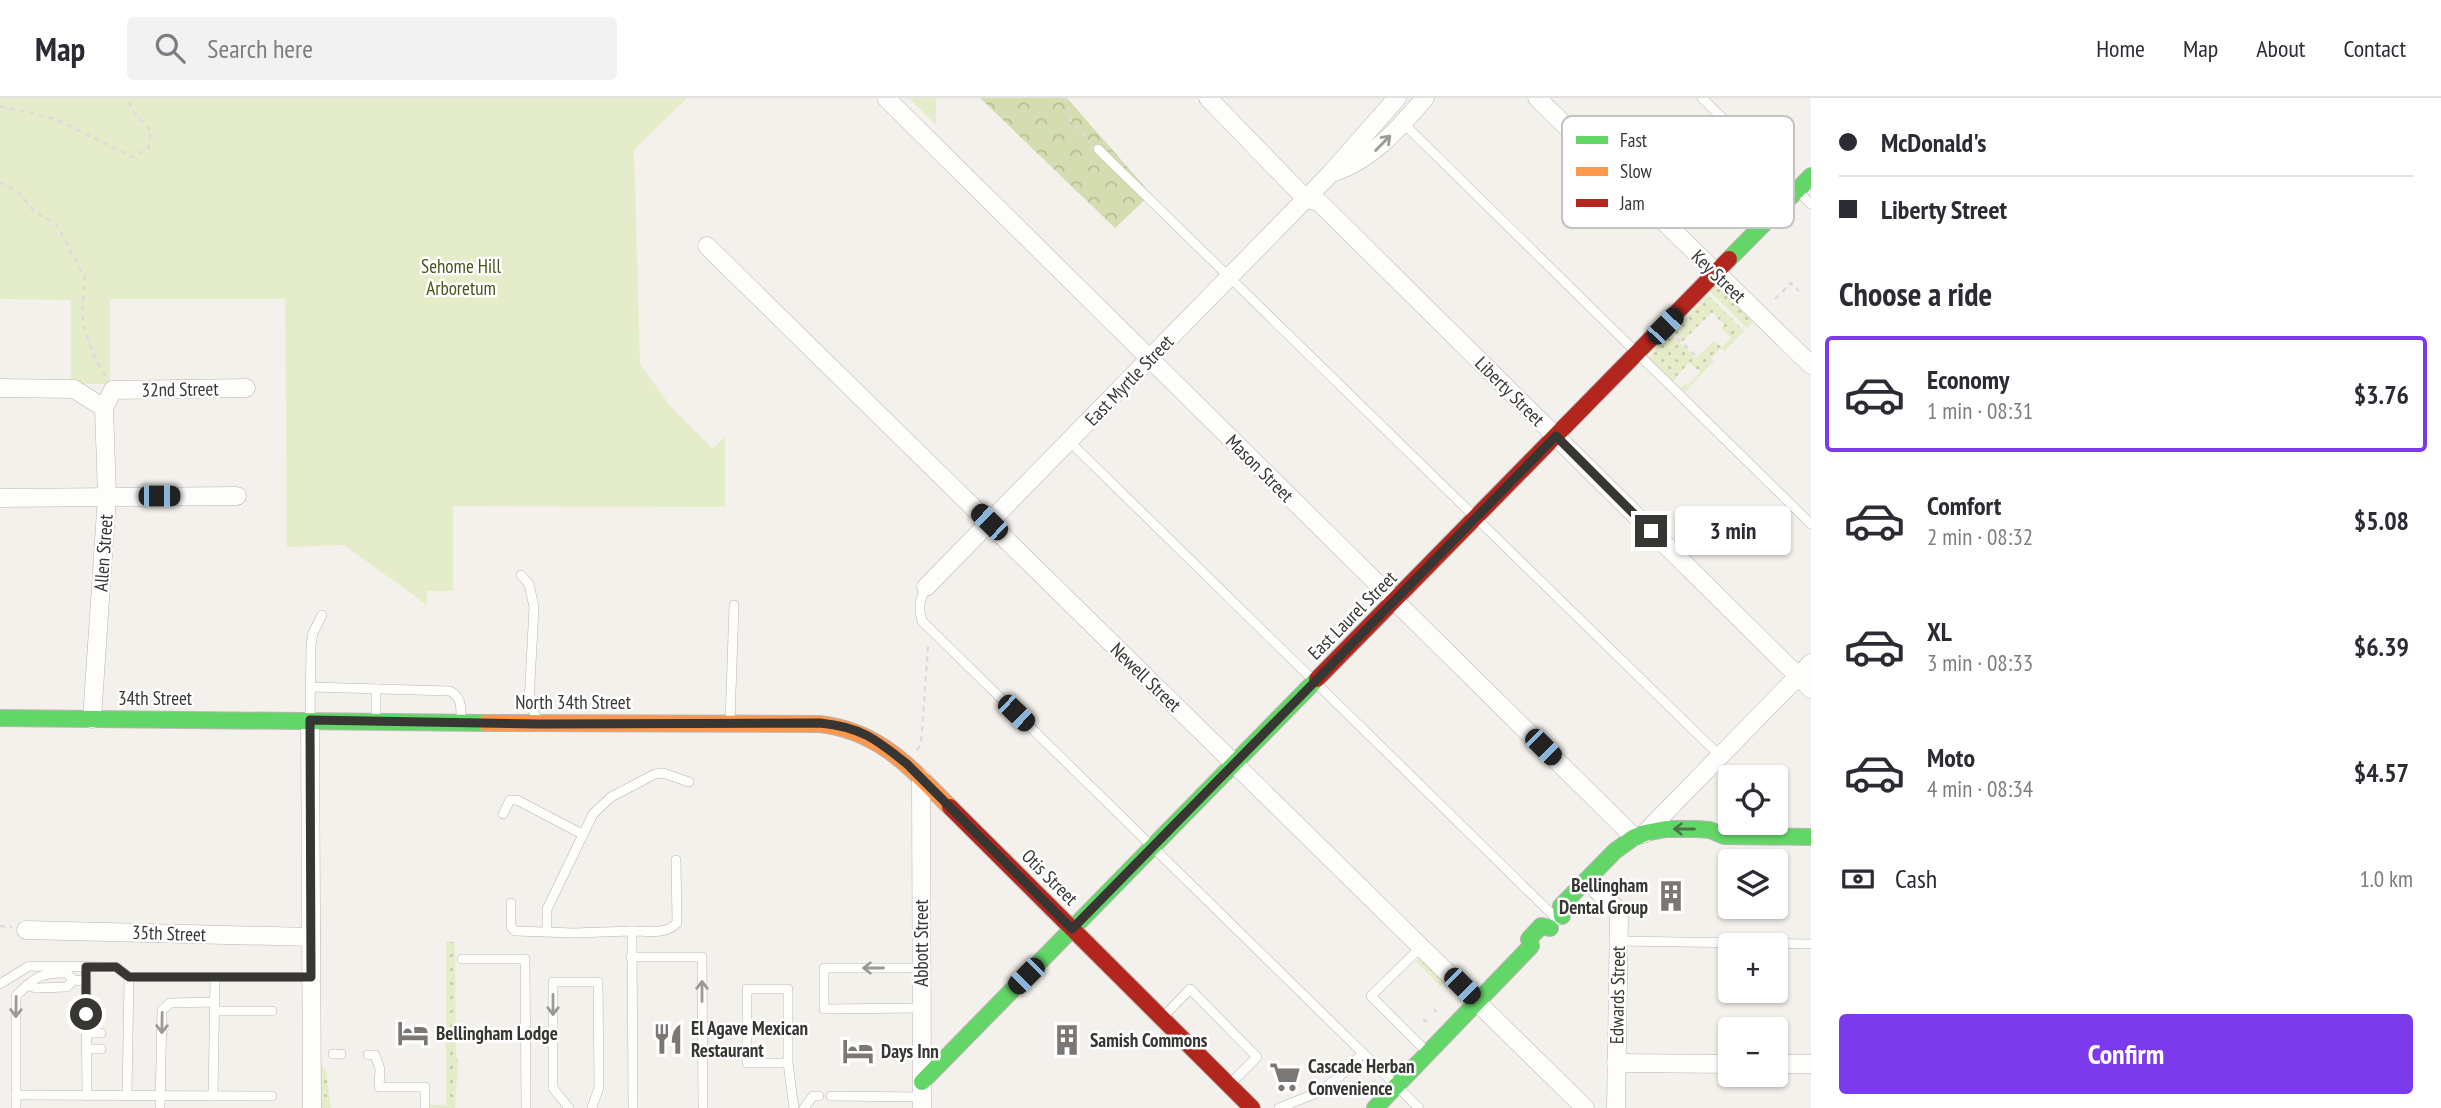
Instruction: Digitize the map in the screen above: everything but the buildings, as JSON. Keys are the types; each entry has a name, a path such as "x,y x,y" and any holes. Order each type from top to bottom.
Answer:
{"street":[{"name":"Mason Street","path":"886,98 1638,841"},
{"name":"Liberty Street","path":"1208,98 1306,199 1319,202 1805,682"},
{"name":"East Myrtle Street","path":"1331,173 1354,165 1376,151 1424,98"},
{"name":"Key Street","path":"1537,98 1562,122"},
{"name":"East Myrtle Street","path":"926,586 1331,173 1389,101"},
{"name":"East Laurel Street","path":"1794,194 1811,176"},
{"name":"Key Street","path":"1670,228 1811,365"},
{"name":"East Laurel Street","path":"922,1096 1072,929 1760,228"},
{"name":"Newell Street","path":"707,246 1585,1108"},
{"path":"0,387 74,389 104,408"},
{"name":"32nd Street","path":"113,390 246,388"},
{"name":"Allen Street","path":"92,719 107,496 104,408 113,390"},
{"path":"0,498 237,496"},
{"path":"1557,921 1571,916 1628,859 1638,841 1720,756 1805,682 1811,663"},
{"name":"34th Street","path":"0,718 310,720"},
{"path":"310,720 312,1108"},
{"name":"North 34th Street","path":"310,720 835,725"},
{"name":"Otis Street","path":"835,725 861,731 883,744 907,764 1252,1108"},
{"name":"Abbott Street","path":"921,778 922,1096"},
{"path":"1375,1108 1531,946 1539,948 1551,936 1561,906 1617,850 1677,829 1712,829 1724,836 1811,837"},
{"name":"Edwards Street","path":"1597,890 1617,910 1616,1108"},
{"name":"35th Street","path":"26,930 311,937"},
{"path":"1616,1063 1718,1064"},
{"path":"1788,1064 1811,1064"}],"lane":[{"path":"1702,98 1720,116"},
{"path":"1403,123 1811,524"},
{"path":"1098,149 1720,756"},
{"path":"1794,188 1811,204"},
{"path":"1069,441 1557,921"},
{"path":"521,575 529,584 534,607 529,703 540,724"},
{"path":"926,586 920,598 919,612 922,621 1419,1108"},
{"path":"730,723 734,605"},
{"path":"310,720 311,646 313,633 322,615"},
{"path":"311,687 450,691 457,694 460,701 462,722"},
{"path":"376,689 376,721"},
{"path":"547,930 547,909 593,814 611,797 655,774 663,772 689,782"},
{"path":"503,814 510,800 517,800 582,834"},
{"path":"511,903 511,927 515,931 574,933 672,929 677,923 676,860"},
{"path":"632,931 633,1108"},
{"path":"1618,941 1811,944"},
{"path":"1421,947 1371,996 1429,1053"},
{"path":"631,957 702,957 703,1108"},
{"path":"462,959 525,959 526,1108"},
{"path":"0,985 29,966 116,967 129,977 311,977"},
{"path":"86,967 87,1096"},
{"path":"921,968 824,968 824,1009 922,1008"},
{"path":"16,1108 16,996 47,972 68,973 73,980"},
{"path":"127,1096 123,1032 129,977"},
{"path":"213,1096 215,978"},
{"path":"73,980 86,981"},
{"path":"27,985 36,988 67,987 73,980"},
{"path":"569,1108 553,1088 553,982 598,982 598,1087 592,1108"},
{"path":"788,1063 747,1063 747,989 788,989 788,1063 794,1108"},
{"path":"1162,1018 1190,989 1257,1056 1229,1085"},
{"path":"160,1108 162,1010 170,1003 272,1011"},
{"path":"86,1014 101,1014"},
{"path":"86,1033 101,1033"},
{"path":"86,1049 101,1049"},
{"path":"1279,1108 1317,1093 1339,1077 1363,1053"},
{"path":"368,1055 375,1055 380,1069 379,1087 425,1087 425,1108"},
{"path":"16,1095 272,1096"},
{"path":"804,1108 813,1096 819,1096"},
{"path":"831,1096 922,1096"}],"path":[{"path":"0,106 55,119 133,157 148,149 151,131 134,113 127,98"},
{"path":"1065,98 1071,122 1098,149"},
{"path":"0,182 18,192 35,212 57,225 85,278 82,313 85,330 93,354 113,390"},
{"path":"1775,299 1791,283 1799,291"},
{"path":"1682,342 1696,356 1700,354"},
{"path":"907,764 921,744 928,647 938,637"}],"green space":[{"name":"Sehome Hill Arboretum","path":"0,98 687,98 634,150 640,364 671,407 713,449 725,436 725,507 453,506 453,591 427,591 427,605 344,545 287,547 285,299 110,299 110,384 71,384 71,300 0,299"},
{"path":"909,98 936,98 936,125"},
{"path":"980,98 1067,98 1151,194 1115,228"},
{"path":"1717,283 1756,319 1747,328 1707,289"},
{"path":"1708,295 1744,331 1725,351 1721,348 1711,358 1714,361 1683,394 1679,390 1700,372 1689,363 1672,382 1648,359 1668,332 1696,358 1714,341 1722,347 1731,338 1721,328 1724,325 1712,312 1683,341 1673,331"},
{"path":"446,942 455,942 458,1060 455,1108 430,1108 430,1105 446,1105"},
{"path":"1421,957 1441,976 1443,984 1440,986 1416,961"},
{"path":"322,1065 326,1071 331,1108 321,1108 319,1066"}],"traffic: fast":[{"path":"1794,193 1811,176"},
{"path":"1729,259 1760,228"},
{"path":"922,1082 1317,679"},
{"path":"0,718 486,723"},
{"path":"1562,916 1561,906 1615,851 1645,833 1666,829 1697,829 1710,830 1724,836 1811,837"},
{"path":"1375,1108 1531,946 1529,939 1541,926 1550,928"}],"traffic: slow":[{"path":"486,723 820,724 860,734 877,743 907,765 950,807"}],"traffic: jam":[{"path":"1317,679 1729,259"},
{"path":"950,807 1252,1108"}],"place":[{"name":"Bellingham Dental Group","path":"1671,896"},
{"name":"Bellingham Lodge","path":"413,1033"},
{"name":"El Agave Mexican Restaurant","path":"668,1039"},
{"name":"Samish Commons","path":"1067,1040"},
{"name":"Days Inn","path":"858,1051"},
{"name":"Cascade Herban Convenience","path":"1285,1077"}],"route":[{"path":"86,1014 86,967 116,967 129,977 311,977 310,720 540,724 820,723 861,731 883,744 907,764 1072,929 1556,436 1651,531"}]}
